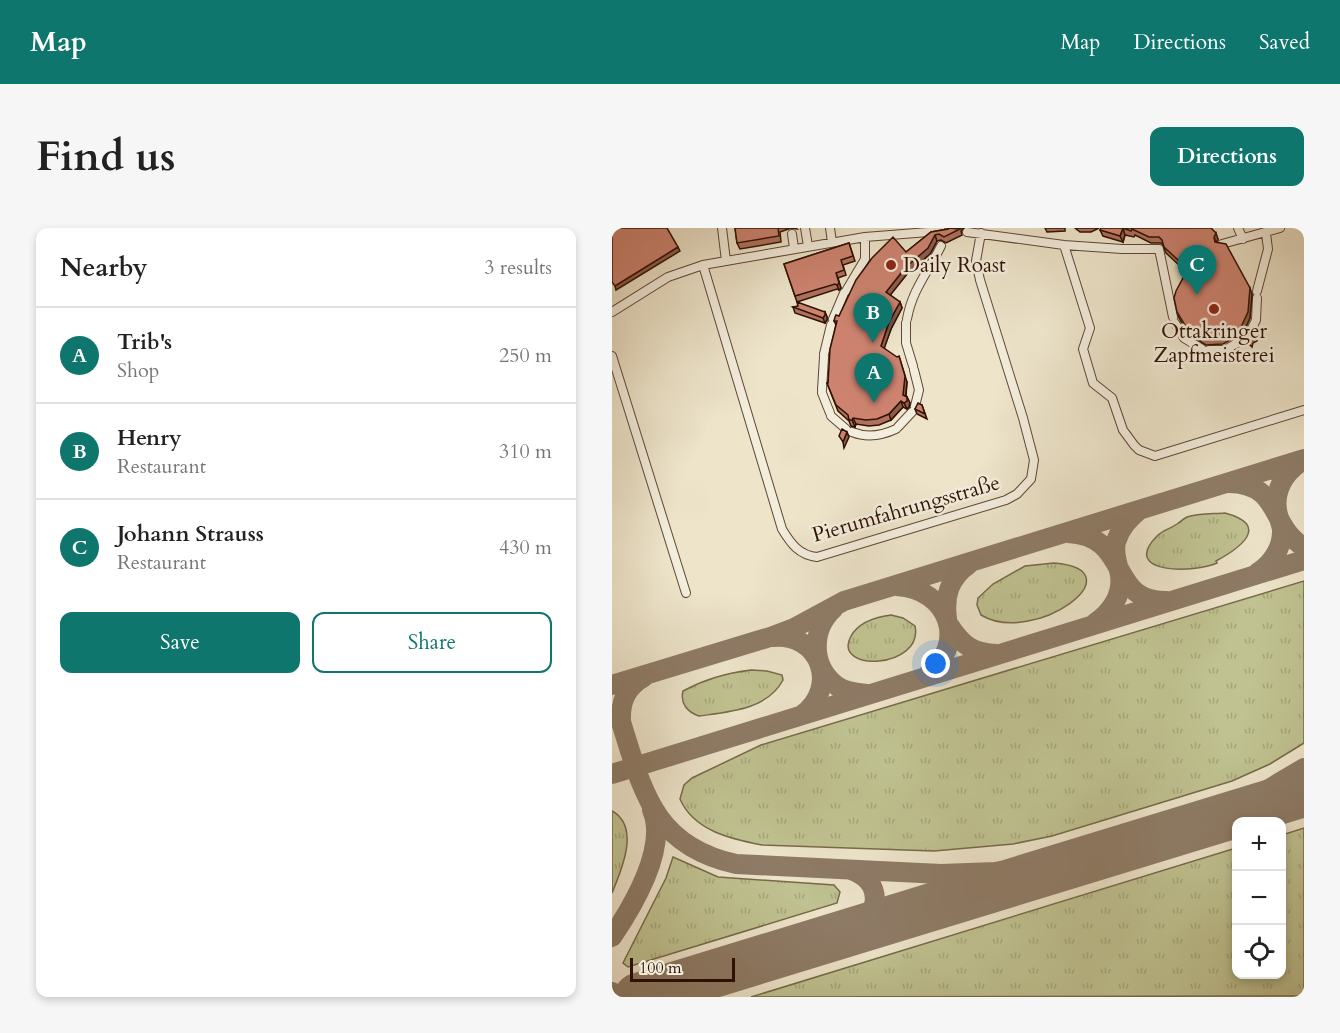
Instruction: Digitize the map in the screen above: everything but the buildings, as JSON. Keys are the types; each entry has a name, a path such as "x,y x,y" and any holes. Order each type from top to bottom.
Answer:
{"lane":[{"path":"722,228 726,261"},
{"path":"805,228 808,246"},
{"path":"830,228 832,242"},
{"path":"1239,228 1243,239"},
{"path":"1222,244 1280,228"},
{"path":"612,312 668,277 703,265 865,237 930,236 946,231"},
{"path":"967,232 1064,245 1160,249 1174,320 1184,338 1194,346 1205,350 1225,350 1247,337 1256,320 1257,294 1268,249 1266,233"},
{"name":"Pierumfahrungsstraße","path":"703,265 782,529 799,552 817,557 1006,500 1017,494 1031,478 1034,460 976,261 981,233"},
{"path":"792,234 794,248"},
{"path":"865,237 865,259 845,292 832,322 824,356 822,391 830,415 849,430 868,436 879,435 897,428 914,409 919,390 906,343 907,321 913,296 941,246"},
{"path":"1064,245 1090,328 1083,349 1093,383 1112,398 1123,430 1139,450 1155,456 1304,410"},
{"path":"927,256 928,267"},
{"path":"612,356 686,593"}],"green space":[{"path":"1225,513 1239,518 1249,530 1242,543 1216,561 1217,563 1193,568 1165,568 1154,564 1147,558 1148,549 1157,536 1186,518 1201,514"},
{"path":"1054,563 1078,569 1086,579 1083,591 1070,604 1050,614 1027,621 1003,622 981,615 977,605 978,598 993,584 1025,566"},
{"path":"1304,581 1304,743 1270,764 1232,781 1052,836 1013,844 934,851 750,843 715,832 704,826 686,810 680,799 684,785 692,778 761,745"},
{"path":"891,615 903,618 915,626 914,640 906,651 893,658 879,661 854,656 848,648 854,631 868,621"},
{"path":"751,670 782,675 783,680 767,698 757,704 734,711 699,716 691,712 684,703 683,691 699,683"},
{"path":"612,811 621,818 626,827 627,838 624,862 612,893"},
{"path":"1304,828 1304,996 751,997 1232,849 1232,979 1286,979 1286,834"},
{"path":"673,857 718,877 834,885 840,892 837,903 628,967 623,963 666,878"}],"taxiway":[{"path":"612,685 770,637 794,628 844,601 1304,459"},
{"path":"1257,573 1272,560 1281,542 1282,529 1277,510 1277,495 1286,476 1301,462"},
{"path":"1229,483 1246,485 1267,498 1285,529 1304,547"},
{"path":"1095,623 1106,614 1118,596 1120,575 1115,546 1125,525 1138,511"},
{"path":"1068,533 1088,537 1102,545 1112,556 1135,592 1148,599 1167,601"},
{"path":"612,774 1304,560"},
{"path":"947,619 946,603 949,588 952,581 969,564"},
{"path":"897,586 915,589 930,597 940,607 947,620 949,634 947,649 939,663 926,676"},
{"path":"834,608 821,626 818,637 818,658 822,668 828,678 844,690 869,694"},
{"path":"949,625 968,647 981,652 997,654"},
{"path":"772,637 789,638 802,643 813,652 819,664 822,677 820,690 814,703 802,715"},
{"path":"644,677 633,685 625,696 621,715 621,722 637,771 645,793 669,830 708,856 736,864 941,874 995,872 1048,866 1102,854"},
{"path":"1167,834 1262,793 1304,768"},
{"path":"612,937 638,893 652,858 656,825 652,810"},
{"path":"849,932 868,918 875,900 870,883 851,870"},
{"path":"612,992 623,997"}],"runway":[{"path":"638,997 1304,793"}],"place":[{"name":"Daily Roast","path":"891,265"},
{"name":"Johann Strauss","path":"1197,295"},
{"name":"Ottakringer Zapfmeisterei","path":"1214,309"},
{"name":"Henry","path":"873,343"},
{"name":"Trib's","path":"874,403"}]}
